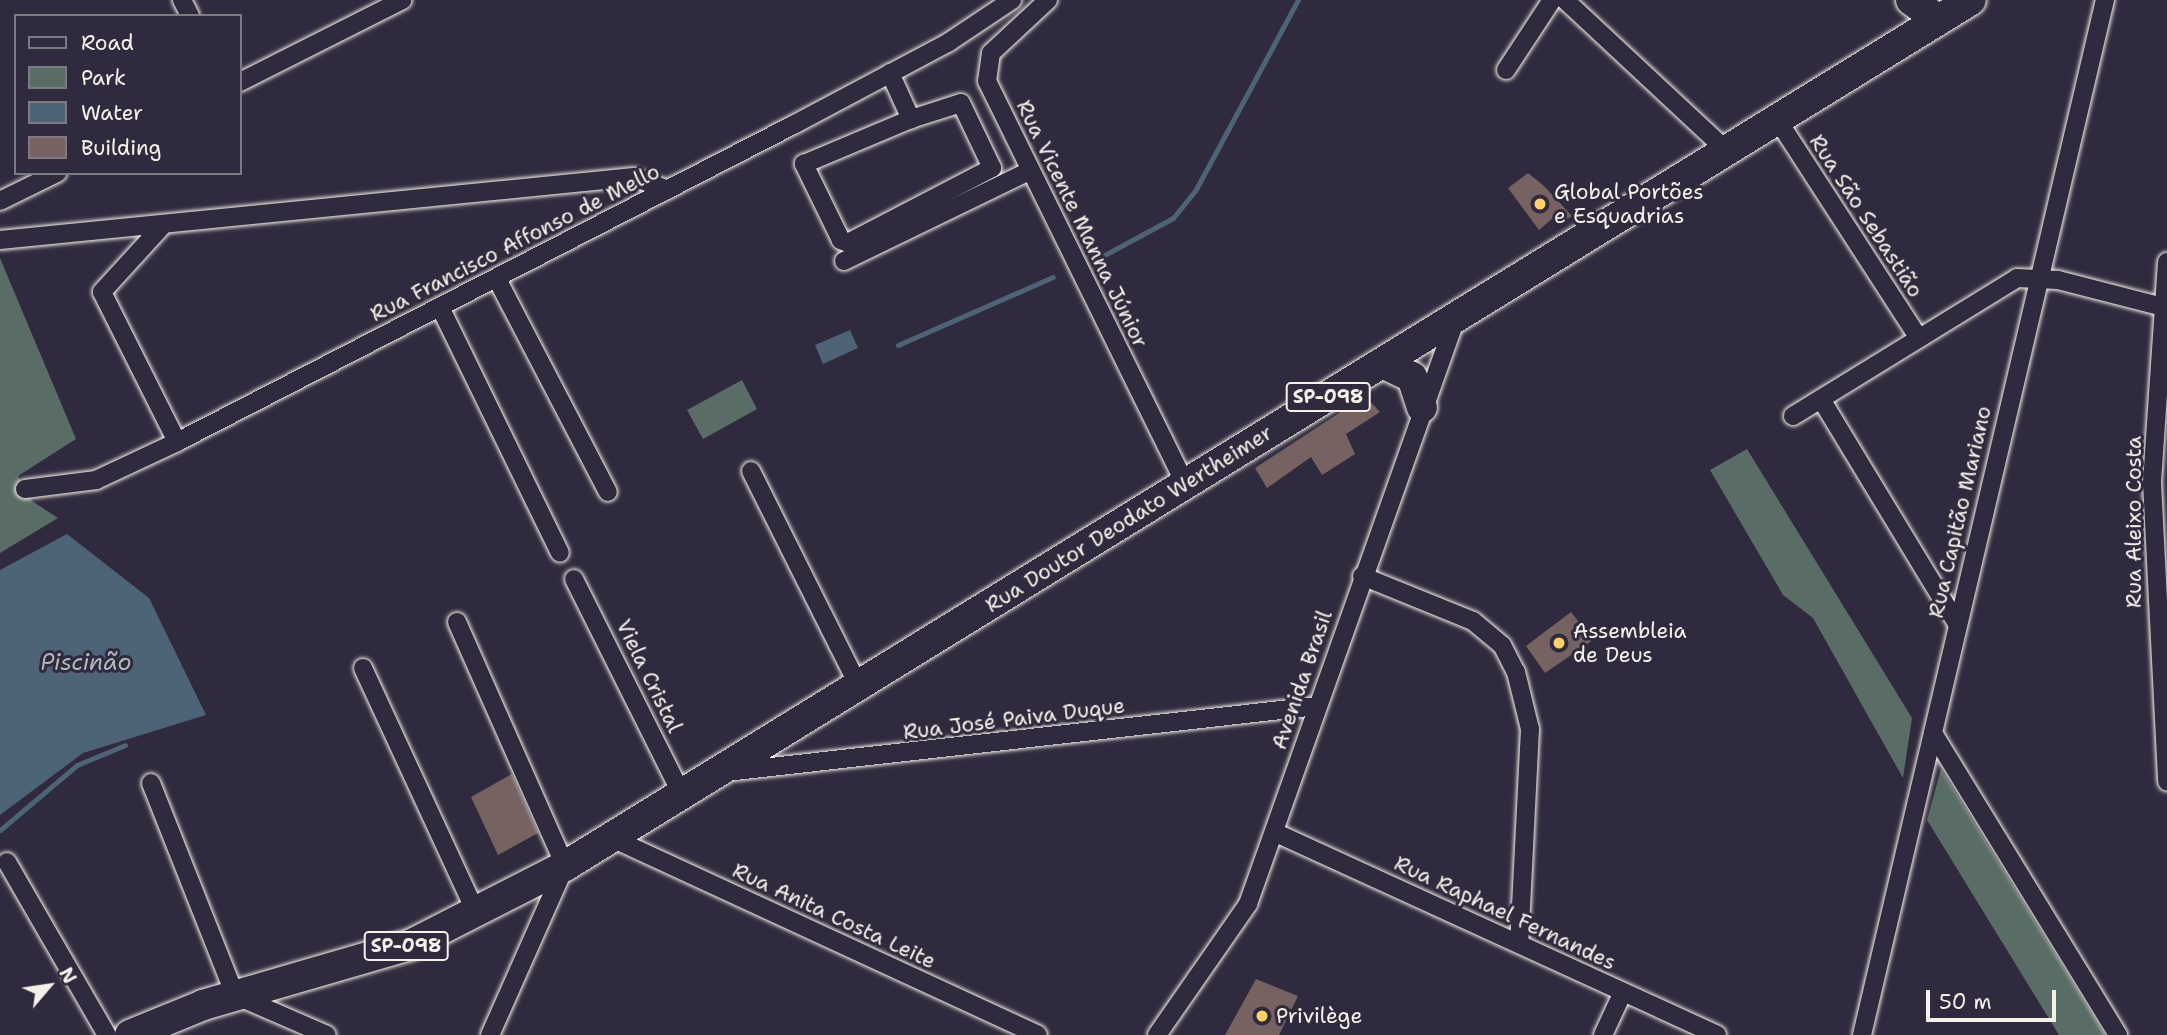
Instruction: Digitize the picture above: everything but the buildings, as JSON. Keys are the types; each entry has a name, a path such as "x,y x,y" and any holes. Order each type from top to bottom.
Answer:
{"main road":[{"path":"1911,0 1939,20"},
{"name":"Rua Doutor Deodato Wertheimer","path":"716,772 859,687 1185,483 1455,321 1971,0"},
{"path":"1384,364 1412,377 1422,407"},
{"name":"SP-098","path":"131,1035 236,995 401,948 476,913 565,866 716,772"}],"street":[{"path":"242,81 402,0"},
{"name":"Rua Francisco Affonso de Mello","path":"25,489 96,480 177,442 441,309 890,73 1012,0"},
{"name":"Rua Vicente Manna Júnior","path":"1048,0 991,53 985,67 1029,171 1185,483"},
{"path":"1506,70 1552,0"},
{"path":"1565,0 1726,150"},
{"name":"Rua Capitão Mariano","path":"1862,1035 2037,276 2105,0"},
{"path":"890,73 911,119"},
{"path":"961,103 992,168 848,243 841,240 804,164 911,119 961,103"},
{"name":"Rua São Sebastião","path":"1777,119 1918,337"},
{"path":"844,261 1029,171"},
{"path":"0,201 53,175"},
{"path":"0,240 634,177 668,190"},
{"path":"164,224 102,292 177,442"},
{"name":"Rua Aleixo Costa","path":"2167,261 2153,561 2167,782"},
{"path":"1793,416 2000,286 2037,276 2163,307"},
{"path":"497,279 608,492"},
{"path":"441,309 560,553"},
{"name":"Avenida Brasil","path":"1157,1035 1233,932 1274,832 1362,576 1455,321"},
{"path":"1821,399 1957,624"},
{"path":"751,471 859,687"},
{"path":"2153,561 2167,575"},
{"path":"1362,576 1473,621 1502,645 1516,672 1530,729 1519,944"},
{"name":"Viela Cristal","path":"574,579 681,793"},
{"path":"457,622 565,866 490,1035"},
{"path":"363,668 476,913"},
{"name":"Rua José Paiva Duque","path":"716,772 777,771 1317,706"},
{"path":"1933,733 2118,1035"},
{"path":"151,783 236,995 327,1035"},
{"name":"Rua Raphael Fernandes","path":"1274,832 1717,1035"},
{"name":"Rua Anita Costa Leite","path":"612,838 1038,1035"},
{"path":"7,862 107,1035"},
{"path":"1602,1035 1623,992"}],"green space":[{"path":"0,258 76,439 18,476 32,501 58,518 0,553"},
{"path":"742,380 757,409 703,439 687,410"},
{"path":"1747,449 1912,718 1903,778 1813,618 1783,595 1710,470"},
{"path":"1941,769 2105,1035 2059,1035 1927,820"}],"water":[{"path":"850,330 858,348 823,364 815,345"},
{"name":"Piscinão","path":"67,534 149,598 206,715 83,753 0,815 0,570"}],"waterway":[{"path":"1099,258 1173,218 1195,191 1298,0"},
{"path":"898,345 1053,277"},
{"path":"0,830 77,765 125,745"}],"place":[{"name":"Global Portões e Esquadrias","path":"1540,204"},
{"name":"Assembleia de Deus","path":"1559,643"},
{"name":"Privilège","path":"1262,1016"}]}
